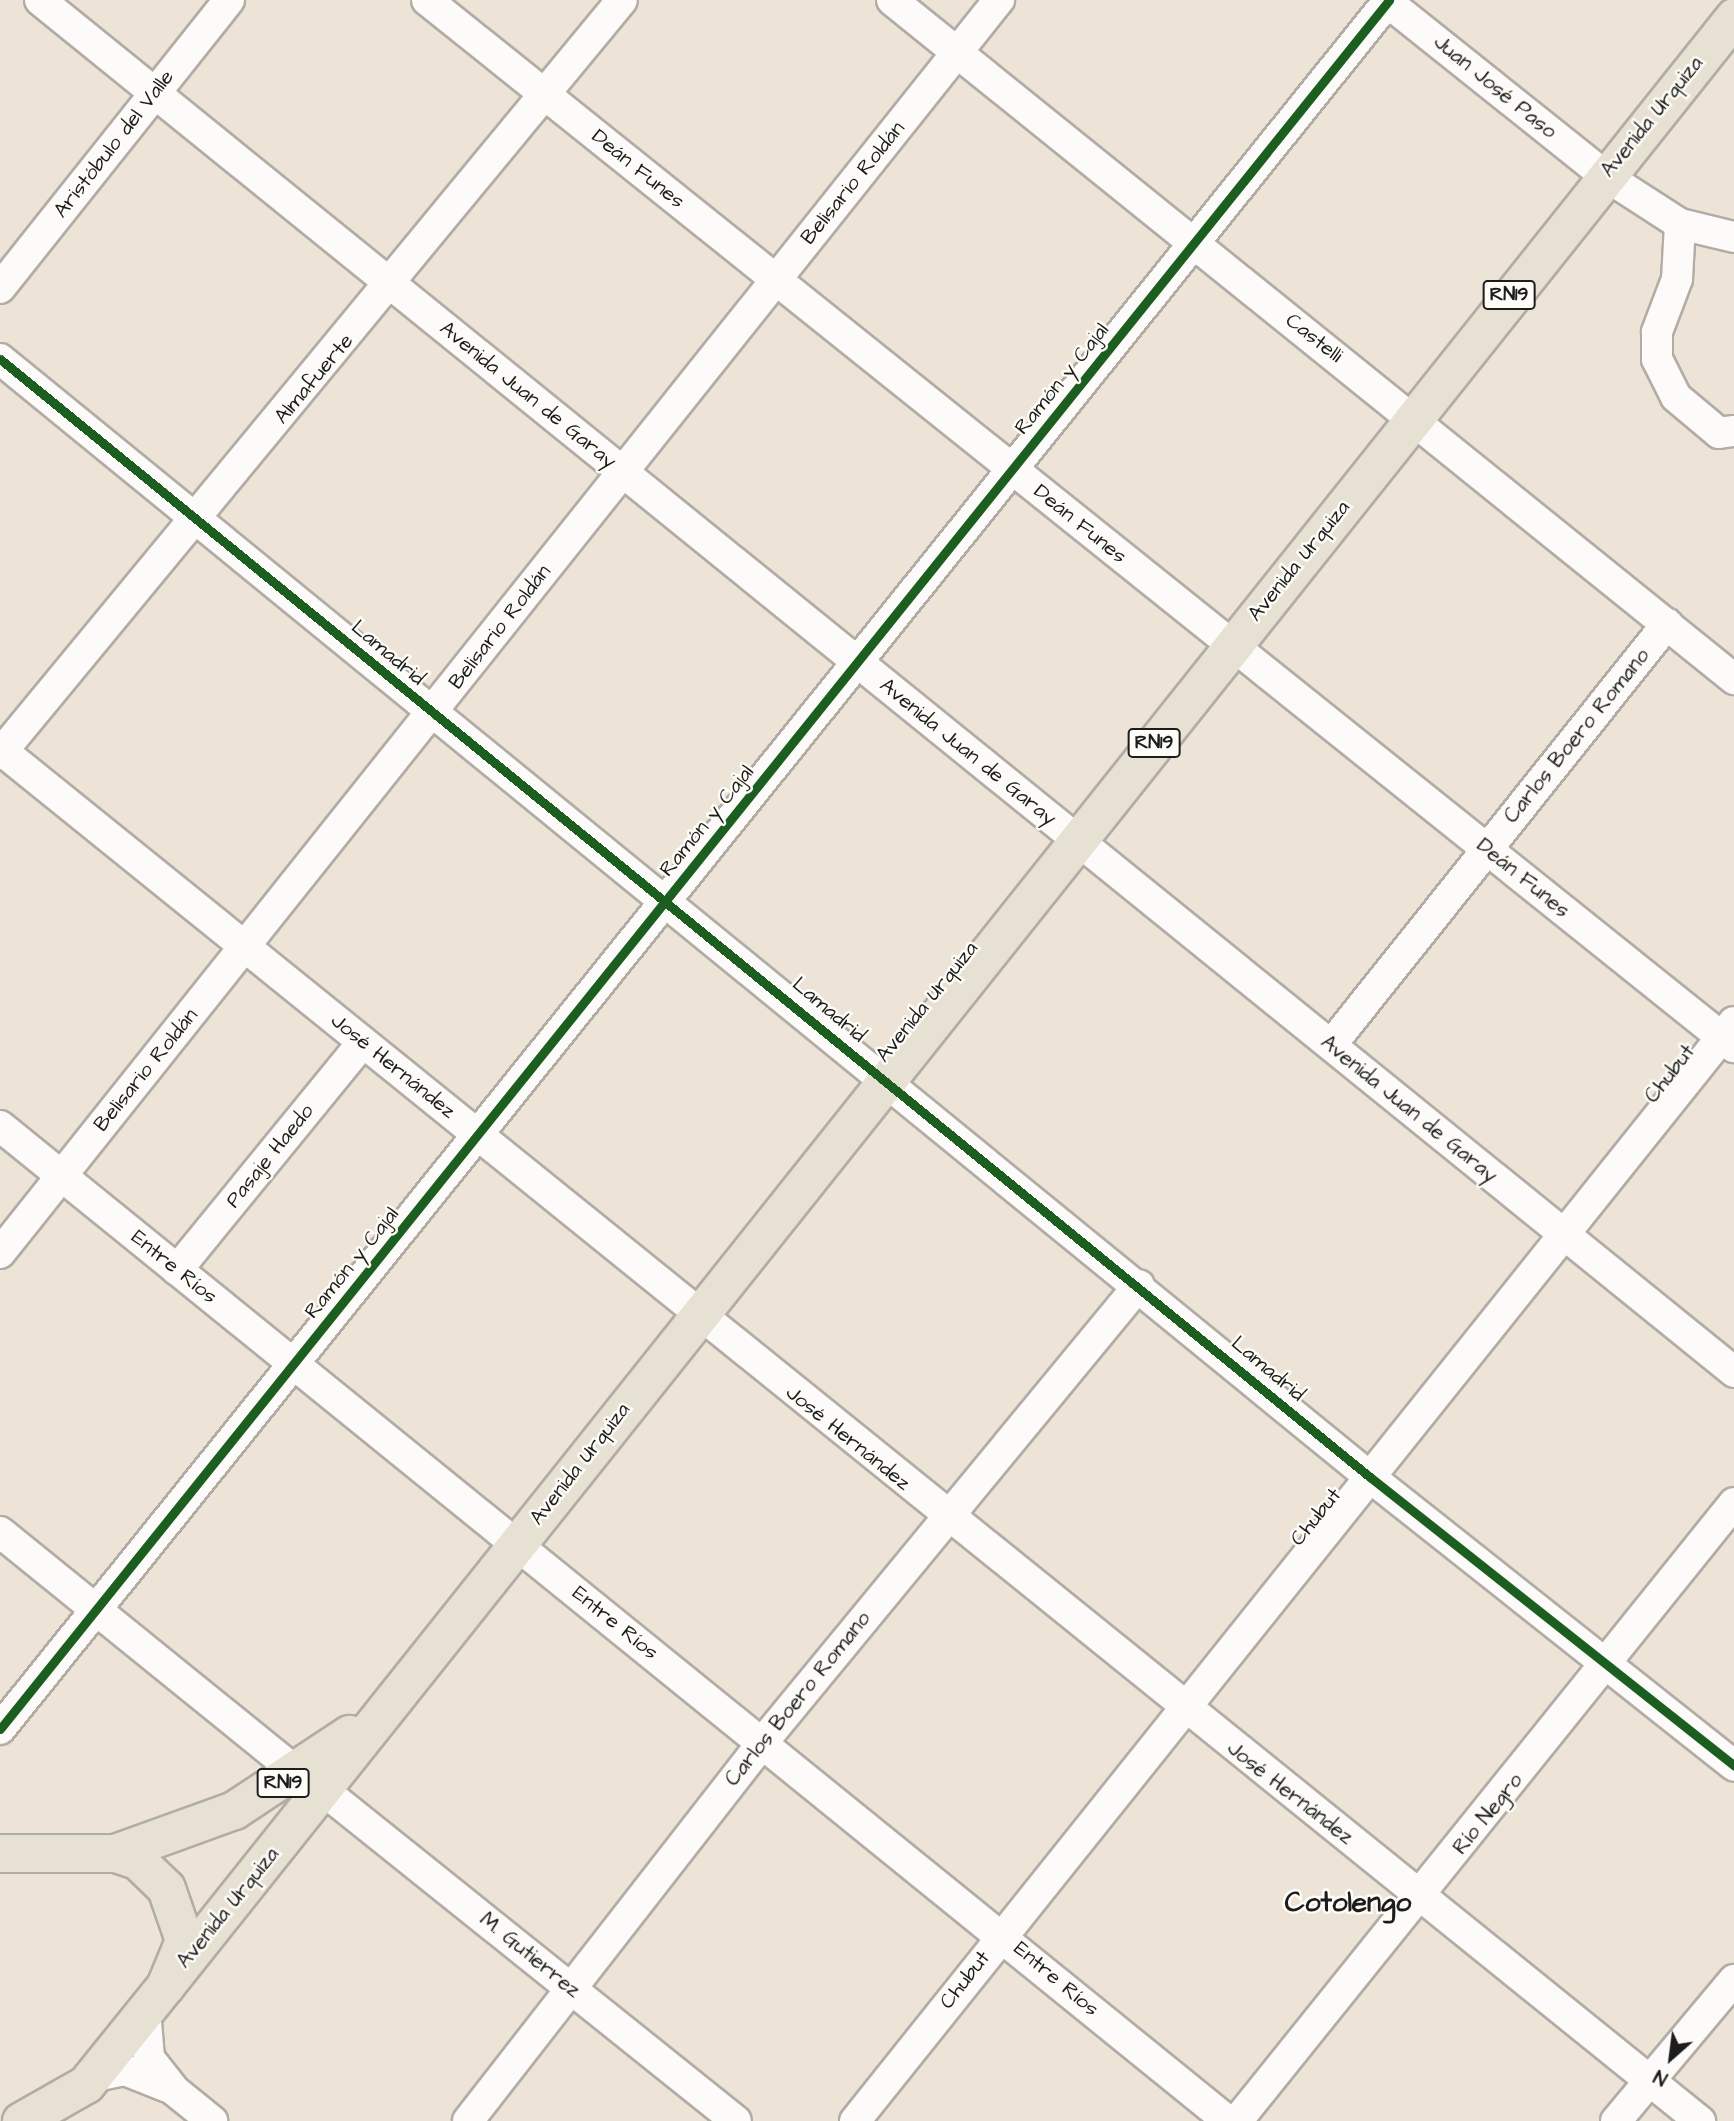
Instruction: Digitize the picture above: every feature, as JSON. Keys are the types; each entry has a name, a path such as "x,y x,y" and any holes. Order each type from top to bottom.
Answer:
{"main road":[{"name":"Avenida Urquiza","path":"155,1998 311,1782 420,1664 887,1081 1604,175 1734,17"},
{"name":"Avenida Urquiza","path":"115,1853 311,1782"},
{"name":"RN19","path":"2,1852 115,1853 152,1871 182,1921 184,1940 155,1998 89,2080 21,2121"},
{"path":"56,2121 89,2080"}],"street":[{"name":"Avenida Juan de Garay","path":"40,0 1734,1372"},
{"name":"Aristóbulo del Valle","path":"0,288 229,0"},
{"name":"Deán Funes","path":"427,0 1487,850 1730,1035"},
{"name":"Almafuerte","path":"1,751 392,285 622,0"},
{"name":"Castelli","path":"891,0 1414,416 1734,679"},
{"name":"Belisario Roldán","path":"0,1253 999,0"},
{"name":"Juan José Paso","path":"1387,1 1604,175 1680,224 1734,237"},
{"name":"Ramón y Cajal","path":"0,1729 1387,1"},
{"path":"1680,224 1677,279 1657,332 1657,359 1676,397 1719,433 1734,431"},
{"name":"Lamadrid","path":"0,359 432,712 667,899 1139,1285 1370,1478 1734,1766"},
{"name":"Carlos Boero Romano","path":"1331,1045 1667,624"},
{"name":"José Hernández","path":"1,751 478,1134 1184,1710 1423,1897 1700,2121"},
{"name":"Chubut","path":"855,2121 1001,1933 1730,1035"},
{"name":"Pasaje Haedo","path":"177,1270 363,1042"},
{"name":"Entre Ríos","path":"0,1126 1001,1933 1228,2121"},
{"name":"Carlos Boero Romano","path":"468,2121 569,1986 762,1742 1139,1285"},
{"name":"Río Negro","path":"1237,2121 1423,1897 1734,1503"},
{"name":"M. Gutierrez","path":"0,1532 736,2121"},
{"path":"1616,2121 1734,1980"},
{"path":"155,1998 149,2058 175,2091 212,2121"},
{"path":"89,2080 125,2070 175,2091"}],"cycle path":[{"path":"0,1729 1389,0"},
{"path":"0,359 1370,1477 1734,1766"}],"district":[{"name":"Cotolengo","path":"1348,1903"}]}
